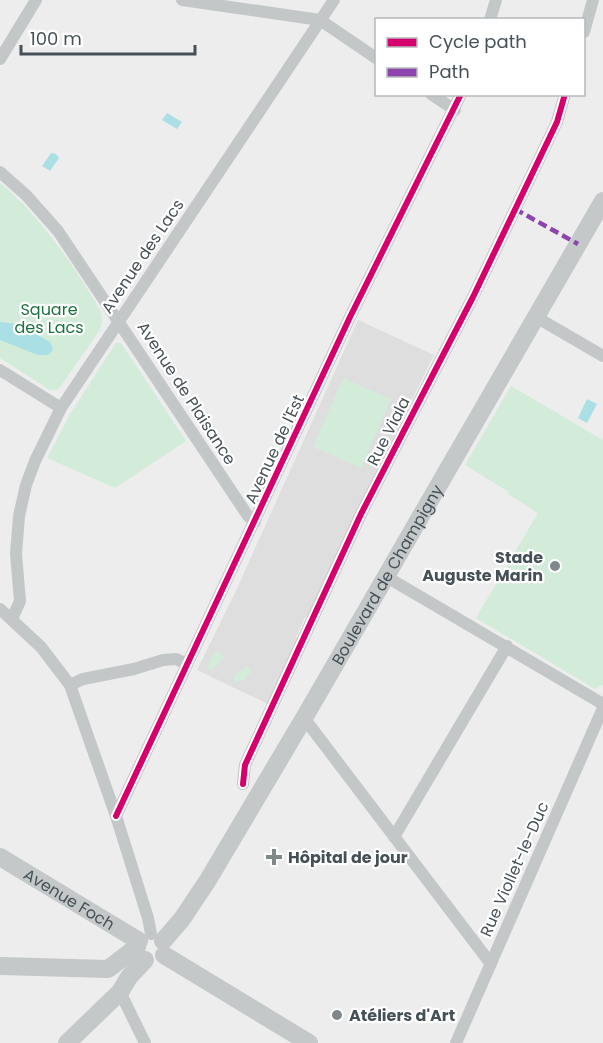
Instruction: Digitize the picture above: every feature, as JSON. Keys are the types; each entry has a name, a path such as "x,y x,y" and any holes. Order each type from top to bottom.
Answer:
{"main road":[{"name":"Boulevard de Champigny","path":"67,1043 118,978 150,946 182,919 208,880 603,201"},
{"name":"Avenue Foch","path":"0,857 309,1043"},
{"path":"0,966 118,978"}],"street":[{"path":"0,59 36,0"},
{"path":"182,0 320,20 375,57"},
{"name":"Avenue des Lacs","path":"12,619 20,602 16,554 19,516 26,485 61,408 334,0"},
{"path":"491,18 496,0"},
{"path":"585,28 593,0"},
{"path":"434,96 455,110"},
{"name":"Avenue de l'Est","path":"116,816 350,317 460,96"},
{"name":"Rue Viala","path":"243,784 245,765 361,514 473,297 557,122 564,96"},
{"name":"Avenue de Plaisance","path":"0,172 26,195 58,231 248,516 255,522"},
{"path":"536,317 603,356"},
{"path":"0,370 61,408"},
{"path":"384,576 507,646 603,706"},
{"path":"0,609 41,647 70,685 116,816 148,918 150,946"},
{"path":"394,837 507,646"},
{"path":"70,685 83,679 134,669 163,660 176,659 187,664"},
{"name":"Rue Viollet-le-Duc","path":"456,1043 603,706"},
{"path":"304,718 491,964"},
{"path":"118,978 146,1043"}],"shaded area":[{"path":"358,320 434,355 358,508 309,618 305,617 296,637 299,639 270,705 197,670 234,595"}],"green space":[{"name":"Square des Lacs","path":"0,183 28,209 56,243 101,312 100,330 58,390 50,390 0,358"},
{"path":"116,343 121,343 186,441 115,488 47,458 70,414"},
{"path":"343,378 391,399 361,468 313,447"},
{"name":"Stade Auguste Marin","path":"511,386 603,440 603,685 595,689 476,618 538,513 465,465"},
{"path":"216,651 225,656 211,671 208,669 210,659"},
{"path":"246,667 251,672 244,680 237,682 234,680 233,676"}],"water":[{"path":"167,113 182,122 177,129 162,120"},
{"path":"51,153 56,154 59,158 50,171 42,166"},
{"path":"0,322 18,324 50,342 53,350 48,355 38,355 0,340"},
{"path":"587,399 597,404 587,423 578,418"}],"marked path":[{"path":"515,209 578,244"}],"cycle path":[{"path":"116,816 350,317 460,96"},
{"path":"243,784 245,765 361,514 473,297 557,122 564,96"}],"place":[{"name":"Stade Auguste Marin","path":"555,566"},
{"name":"Hôpital de jour","path":"274,857"},
{"name":"Atéliers d'Art","path":"337,1015"}]}
